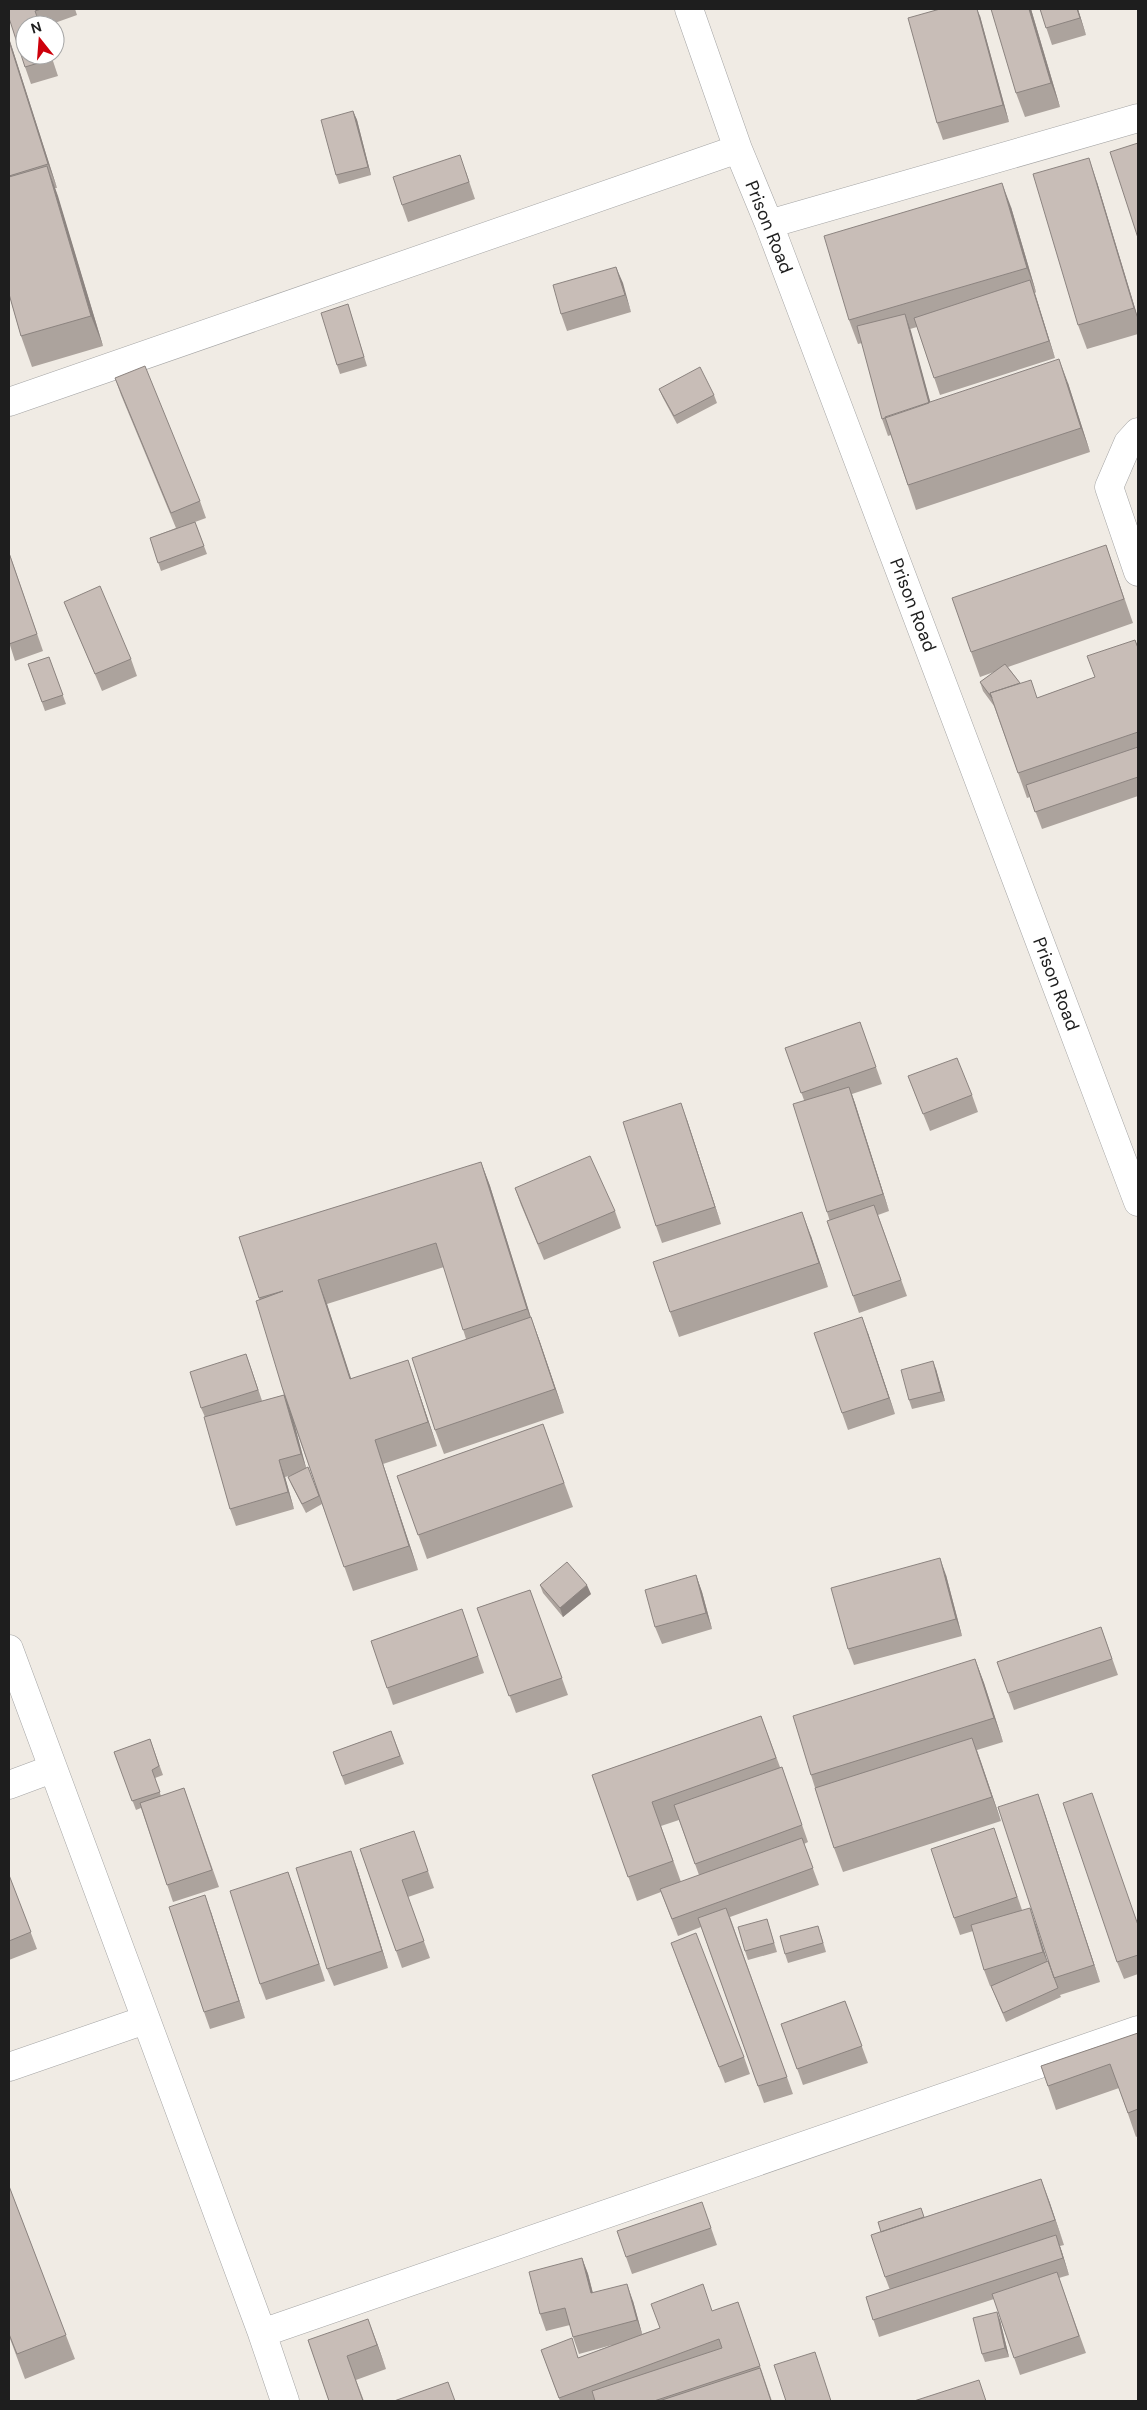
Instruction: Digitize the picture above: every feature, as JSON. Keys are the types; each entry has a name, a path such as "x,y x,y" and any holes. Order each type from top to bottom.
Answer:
{"street":[{"name":"Prison Road","path":"688,9 738,149 769,224 1138,1202"},
{"path":"769,224 1138,118"},
{"path":"9,402 738,149"},
{"path":"1138,432 1128,443 1109,487 1138,572"},
{"path":"9,1649 262,2333 285,2401"},
{"path":"9,1785 52,1769"},
{"path":"9,2067 145,2020"},
{"path":"262,2333 1138,2030"}],"building":[{"path":"9,9 41,9 35,11 36,15 15,15 15,36 9,18"},
{"path":"940,9 977,9 1003,105 937,123 908,18"},
{"path":"991,9 1029,9 1051,83 1016,93"},
{"path":"1040,9 1077,9 1080,18 1046,28"},
{"path":"9,41 15,65 17,65 48,164 9,176"},
{"path":"353,111 368,167 336,175 321,120"},
{"path":"1138,143 1138,238 1110,152"},
{"path":"460,155 469,182 402,205 393,177"},
{"path":"1089,158 1134,308 1078,325 1033,174"},
{"path":"47,166 91,316 21,336 9,294 9,177"},
{"path":"1002,183 1027,268 849,320 824,236"},
{"path":"616,267 625,295 561,314 553,285"},
{"path":"1030,280 1049,341 934,378 914,318"},
{"path":"348,304 364,357 337,365 321,313"},
{"path":"905,314 929,403 882,419 857,326"},
{"path":"1059,359 1081,428 908,485 885,417"},
{"path":"145,366 200,501 171,513 115,378"},
{"path":"700,367 714,395 674,416 659,389"},
{"path":"195,522 204,546 158,563 150,538"},
{"path":"1106,545 1124,599 971,652 952,598"},
{"path":"9,553 37,634 9,644"},
{"path":"100,586 131,659 95,674 64,602"},
{"path":"1135,640 1138,648 1138,732 1018,773 990,693 1031,680 1037,698 1095,677 1087,656"},
{"path":"49,657 63,695 42,702 28,664"},
{"path":"1005,664 1020,683 990,693 992,698 980,682"},
{"path":"1138,747 1138,777 1035,812 1026,785"},
{"path":"860,1022 876,1067 801,1093 785,1048"},
{"path":"957,1058 972,1095 923,1114 908,1076"},
{"path":"849,1087 883,1194 827,1212 793,1104"},
{"path":"681,1103 715,1207 656,1226 623,1122"},
{"path":"590,1156 615,1211 538,1244 515,1188"},
{"path":"481,1162 527,1309 463,1330 436,1243 318,1280 350,1379 408,1360 428,1422 375,1440 409,1546 344,1567 282,1387 256,1301 283,1291 259,1298 239,1237"},
{"path":"874,1205 901,1280 853,1296 827,1221"},
{"path":"802,1212 819,1263 670,1312 653,1262"},
{"path":"531,1317 555,1389 435,1430 412,1358"},
{"path":"862,1317 889,1398 842,1413 814,1333"},
{"path":"246,1354 258,1390 201,1408 190,1372"},
{"path":"933,1361 941,1392 909,1400 901,1370"},
{"path":"284,1395 301,1454 279,1460 288,1492 230,1509 204,1417"},
{"path":"543,1424 564,1483 418,1535 397,1476"},
{"path":"308,1467 319,1496 302,1504 288,1477"},
{"path":"940,1558 956,1619 848,1649 831,1588"},
{"path":"567,1562 587,1585 560,1608 540,1585"},
{"path":"696,1575 706,1613 655,1627 645,1590"},
{"path":"530,1590 562,1678 509,1696 477,1608"},
{"path":"462,1609 478,1656 387,1688 371,1641"},
{"path":"1101,1627 1112,1659 1008,1693 997,1662"},
{"path":"975,1659 994,1718 811,1775 793,1716"},
{"path":"761,1716 776,1758 652,1802 673,1861 628,1877 592,1775"},
{"path":"391,1731 400,1756 342,1776 333,1752"},
{"path":"972,1738 992,1797 834,1848 815,1788"},
{"path":"150,1739 159,1766 152,1770 160,1792 132,1801 114,1752"},
{"path":"782,1767 802,1825 695,1864 674,1805"},
{"path":"184,1788 212,1870 167,1885 140,1803"},
{"path":"1092,1793 1138,1925 1138,1955 1117,1962 1063,1803"},
{"path":"1038,1794 1094,1965 1054,1978 998,1807"},
{"path":"994,1828 1017,1897 954,1918 931,1849"},
{"path":"414,1831 428,1871 402,1880 424,1941 396,1951 360,1849"},
{"path":"802,1838 813,1868 672,1919 660,1889"},
{"path":"351,1851 382,1951 327,1969 296,1868"},
{"path":"288,1872 319,1964 260,1984 230,1891"},
{"path":"9,1875 31,1932 9,1941"},
{"path":"205,1895 239,2001 204,2012 169,1907"},
{"path":"726,1908 787,2077 758,2086 698,1918"},
{"path":"1030,1908 1043,1952 984,1970 971,1925"},
{"path":"767,1919 774,1943 745,1951 738,1927"},
{"path":"818,1926 823,1943 785,1954 780,1936"},
{"path":"696,1933 744,2057 719,2067 671,1943"},
{"path":"1048,1961 1058,1988 1003,2013 991,1986"},
{"path":"845,2001 862,2046 797,2069 781,2024"},
{"path":"1138,2033 1138,2109 1128,2113 1110,2064 1048,2086 1041,2066"},
{"path":"1041,2179 1055,2220 885,2277 871,2235"},
{"path":"9,2186 66,2335 17,2354 9,2334"},
{"path":"702,2202 711,2228 626,2257 617,2231"},
{"path":"921,2208 924,2217 881,2232 878,2222"},
{"path":"1056,2235 1063,2258 873,2320 866,2297"},
{"path":"582,2258 591,2293 627,2284 637,2320 573,2337 565,2308 540,2314 529,2272"},
{"path":"1057,2272 1079,2336 1014,2358 992,2294"},
{"path":"703,2284 712,2311 738,2302 760,2366 654,2401 595,2401 592,2391 722,2348 719,2339 559,2398 541,2350 572,2338 578,2358 660,2328 651,2304"},
{"path":"997,2312 1005,2348 982,2354 973,2318"},
{"path":"368,2319 377,2345 347,2356 363,2401 329,2401 308,2340"},
{"path":"815,2352 831,2401 786,2401 774,2365"},
{"path":"760,2368 771,2401 659,2401"},
{"path":"979,2380 986,2401 914,2401"},
{"path":"448,2382 455,2401 394,2401"}]}
